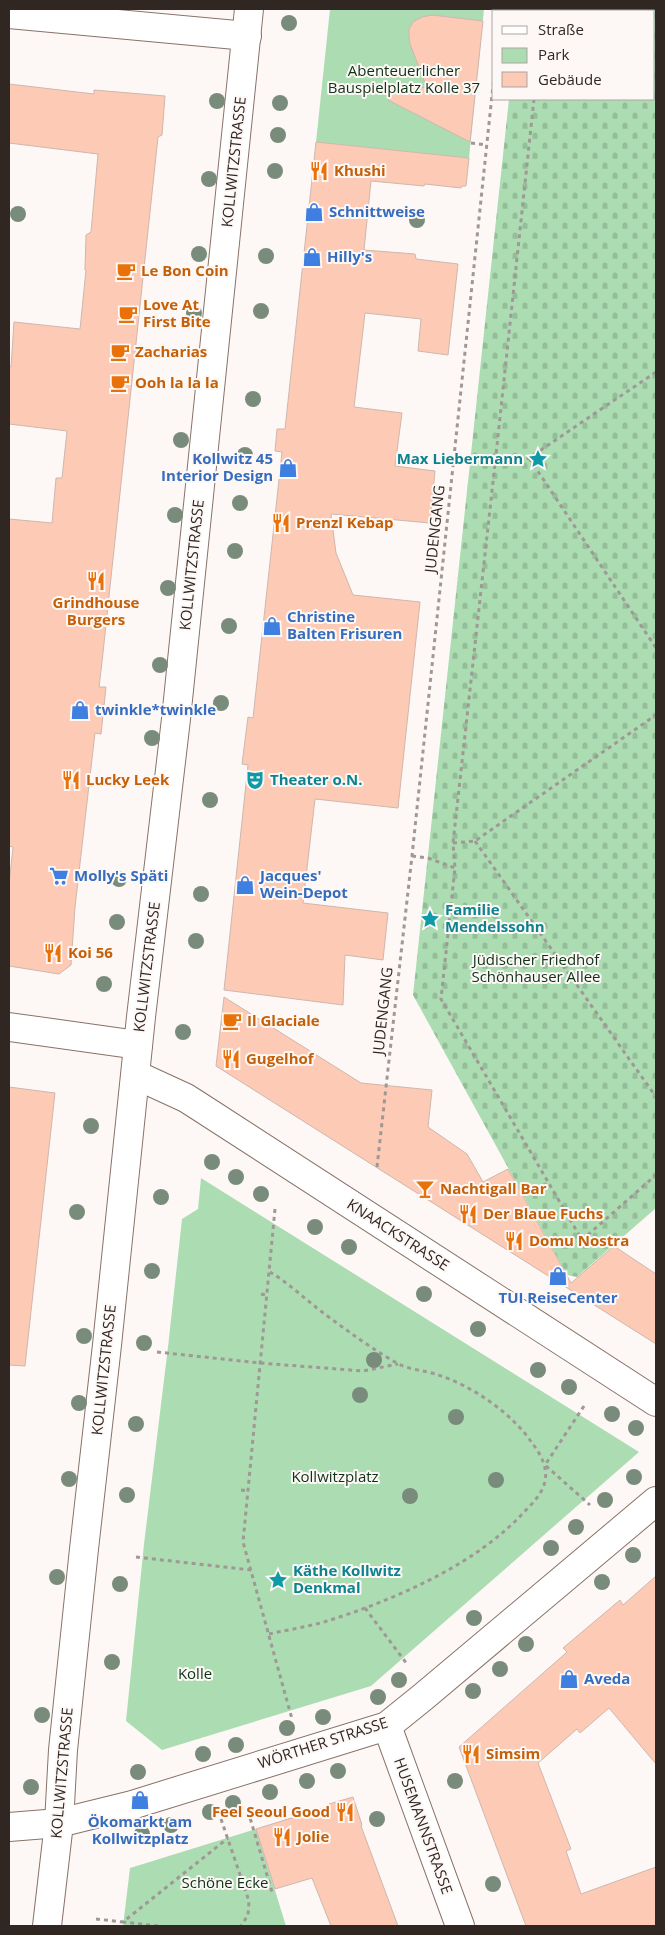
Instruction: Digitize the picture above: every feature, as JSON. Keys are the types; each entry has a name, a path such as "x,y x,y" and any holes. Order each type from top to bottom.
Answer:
{"street":[{"name":"KOLLWITZSTRASSE","path":"47,1926 59,1823 63,1750 138,1045 166,807 249,9"},
{"path":"9,14 247,36"},
{"path":"9,1027 138,1045"},
{"name":"KNAACKSTRASSE","path":"136,1075 197,1105 656,1402"},
{"name":"WÖRTHER STRASSE","path":"9,1826 59,1823 132,1806 387,1726 656,1501"},
{"name":"HUSEMANNSTRASSE","path":"387,1726 460,1926"}],"path":[{"name":"JUDENGANG","path":"377,1168 412,856 492,96"},
{"path":"534,100 453,843 455,868 441,999 582,1240 656,1175"},
{"path":"471,143 487,145"},
{"path":"495,464 529,458 656,372"},
{"path":"529,458 656,648"},
{"path":"453,843 475,841 656,715"},
{"path":"475,841 656,1097"},
{"path":"412,856 428,858 455,868"},
{"path":"275,1209 243,1542 292,1719"},
{"path":"270,1272 292,1286 360,1340 398,1364 458,1382 476,1393 515,1424 532,1442 545,1465 590,1505"},
{"path":"261,1294 267,1295"},
{"path":"157,1352 260,1363 363,1370 398,1364"},
{"path":"269,1634 322,1622 365,1608 448,1570 486,1547 515,1522 537,1498 546,1482 545,1465 584,1406"},
{"path":"241,1490 249,1491"},
{"path":"136,1557 251,1570"},
{"path":"365,1608 407,1664"},
{"path":"248,1810 272,1892"},
{"path":"221,1819 249,1901 248,1915 241,1926"},
{"path":"123,1922 228,1838"},
{"path":"96,1919 158,1926"}],"green space":[{"name":"Abenteuerlicher Bauspielplatz Kolle 37","path":"330,9 484,9 469,158 316,142"},
{"name":"Jüdischer Friedhof Schönhauser Allee","path":"656,9 656,1208 577,1277 567,1275 413,995 509,100 655,100 655,10 518,10"},
{"name":"Kollwitzplatz","path":"201,1178 639,1452 371,1686 162,1750 126,1721 144,1544 182,1219 198,1209"},
{"name":"Schöne Ecke","path":"256,1829 286,1926 123,1926 130,1868"}],"building":[{"path":"432,15 483,21 470,142 388,100 397,83 427,88 410,44 409,29 413,22 422,17"},
{"path":"9,84 94,94 94,90 165,96 162,135 158,137 99,687 106,687 101,734 95,733 75,907 71,965 59,974 9,966 9,884 13,847 9,846 9,519 52,523 56,478 62,478 67,431 9,424 9,366 11,367 14,322 80,329 86,270 86,235 91,232 98,154 9,143"},
{"path":"316,142 469,158 466,186 461,188 371,181 364,250 415,254 416,259 458,264 448,355 418,351 421,319 365,313 354,407 402,413 395,466 435,471 430,523 331,514 336,553 353,595 420,602 398,808 315,799 303,903 388,913 383,960 345,955 343,1005 224,990 248,765 242,764 248,717 253,718 282,452 275,451 277,429 285,429"},
{"path":"224,997 361,1083 432,1090 428,1127 467,1154 483,1182 508,1169 571,1283 614,1246 656,1274 656,1344 216,1066"},
{"path":"9,1087 55,1093 25,1366 9,1365"},
{"path":"656,1576 656,1764 609,1708 580,1733 577,1729 538,1763 571,1849 566,1851 581,1894 656,1867 656,1926 526,1926 459,1747 567,1652 563,1648 620,1600 623,1605"},
{"path":"353,1797 361,1826 398,1926 331,1926 312,1878 275,1889 256,1829"}],"place":[{"name":"Khushi","path":"319,171"},
{"name":"Schnittweise","path":"314,212"},
{"name":"Hilly's","path":"312,257"},
{"name":"Le Bon Coin","path":"126,271"},
{"name":"Love At First Bite","path":"128,314"},
{"name":"Zacharias","path":"120,352"},
{"name":"Ooh la la la","path":"120,383"},
{"name":"Max Liebermann","path":"538,459"},
{"name":"Kollwitz 45 Interior Design","path":"288,468"},
{"name":"Prenzl Kebap","path":"281,523"},
{"name":"Grindhouse Burgers","path":"96,581"},
{"name":"Christine Balten Frisuren","path":"272,626"},
{"name":"twinkle*twinkle","path":"80,710"},
{"name":"Lucky Leek","path":"71,780"},
{"name":"Theater o.N.","path":"255,780"},
{"name":"Molly's Späti","path":"59,876"},
{"name":"Jacques' Wein-Depot","path":"245,885"},
{"name":"Familie Mendelssohn","path":"430,919"},
{"name":"Koi 56","path":"53,953"},
{"name":"Il Glaciale","path":"232,1021"},
{"name":"Gugelhof","path":"231,1059"},
{"name":"Nachtigall Bar","path":"425,1189"},
{"name":"Der Blaue Fuchs","path":"468,1214"},
{"name":"Domu Nostra","path":"514,1241"},
{"name":"TUI ReiseCenter","path":"558,1276"},
{"name":"Käthe Kollwitz Denkmal","path":"278,1580"},
{"name":"Aveda","path":"569,1679"},
{"name":"Simsim","path":"471,1754"},
{"name":"Ökomarkt am Kollwitzplatz","path":"140,1800"},
{"name":"Feel Seoul Good","path":"345,1812"},
{"name":"Jolie","path":"282,1837"}],"park label":[{"name":"Kolle","path":"195,1674"}]}
